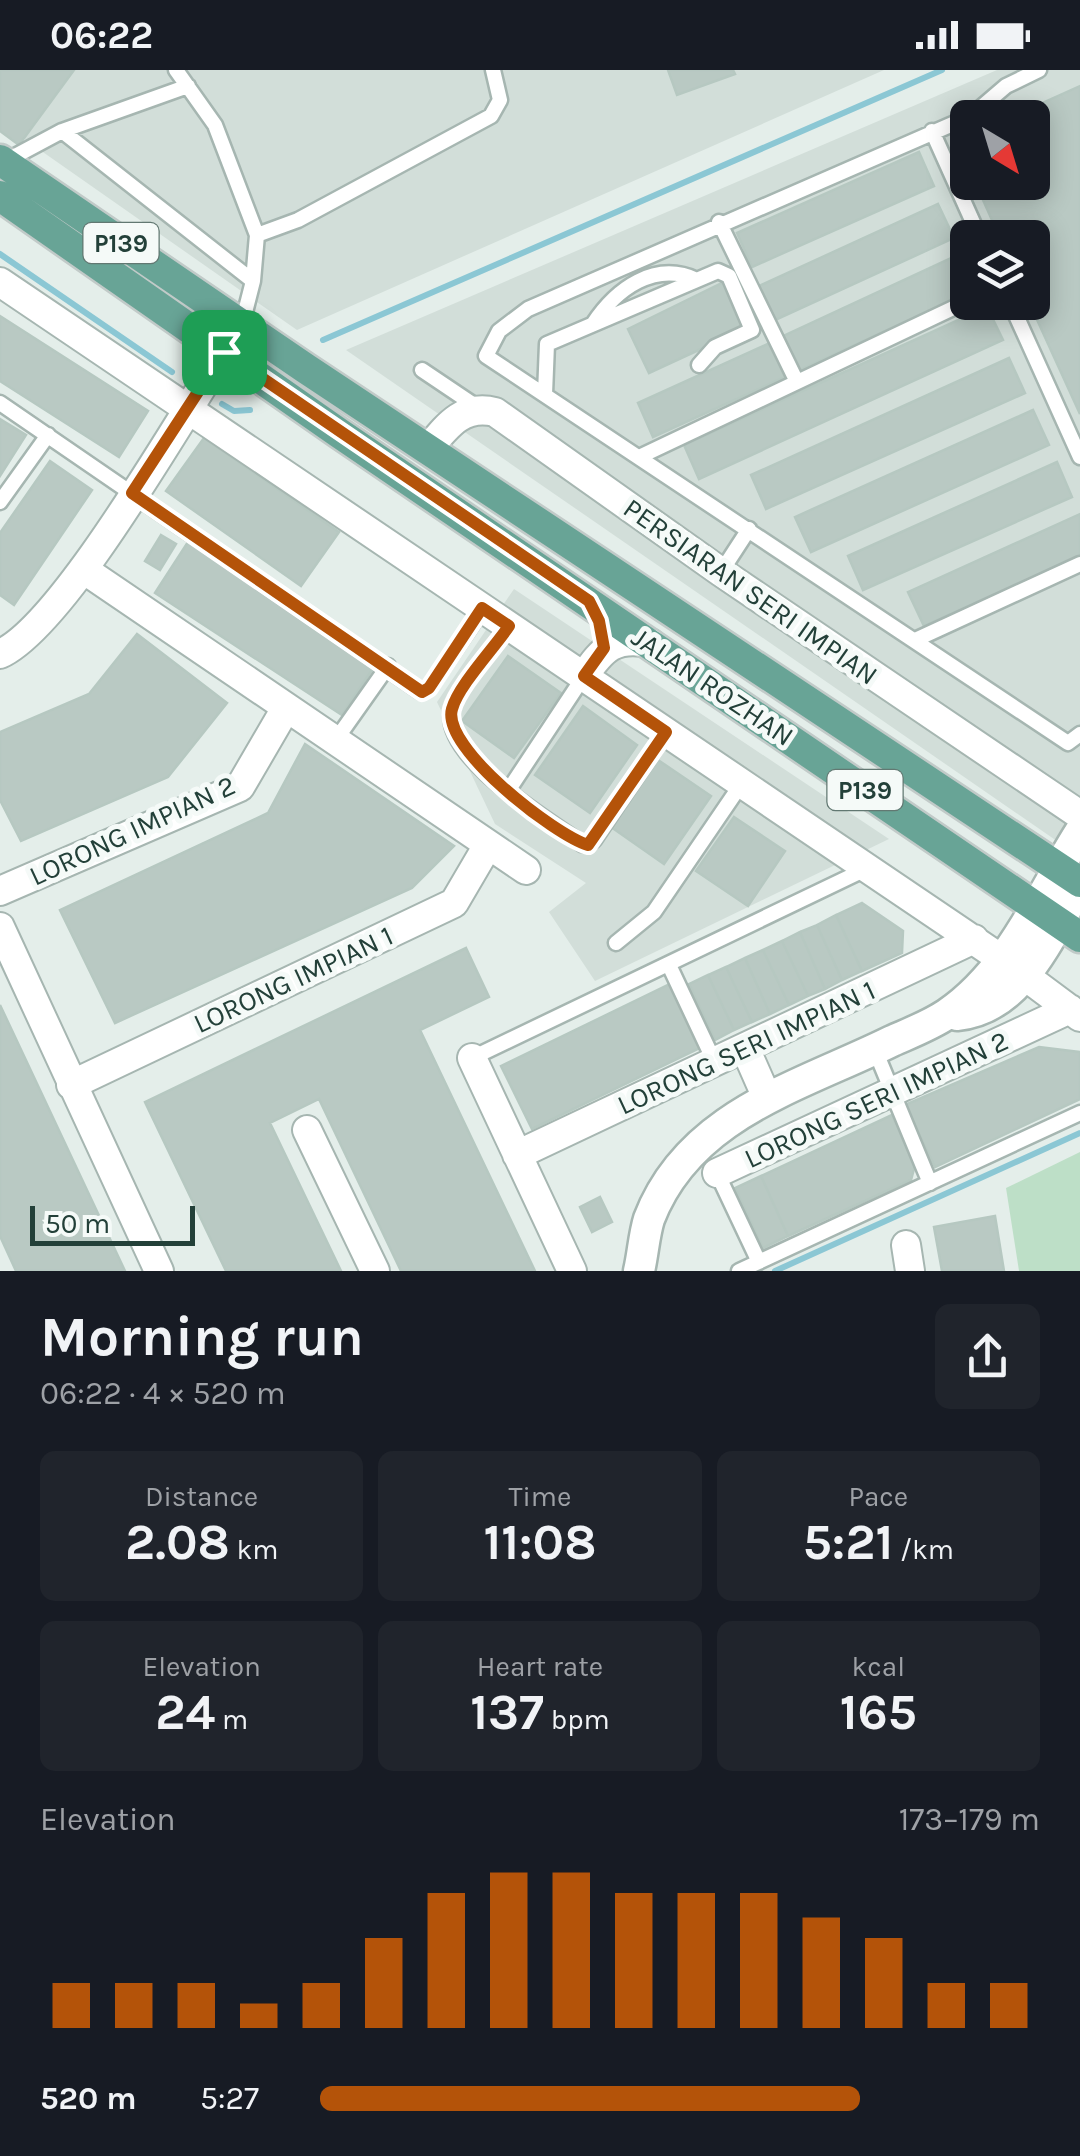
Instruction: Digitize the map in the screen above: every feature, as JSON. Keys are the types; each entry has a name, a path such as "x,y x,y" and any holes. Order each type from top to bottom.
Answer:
{"main road":[{"name":"JALAN ROZHAN","path":"2,161 1073,878"},
{"name":"JALAN ROZHAN","path":"0,196 1057,921"},
{"path":"224,352 242,325"}],"street":[{"path":"0,282 974,939 1075,1013"},
{"path":"0,654 18,646 83,570 224,352"},
{"path":"428,449 448,425 478,408"},
{"name":"PERSIARAN SERI IMPIAN","path":"478,408 495,412 721,572 1080,815"},
{"path":"83,570 526,870"},
{"path":"589,601 599,621 604,648"},
{"path":"584,676 604,648 629,639 650,644"},
{"name":"LORONG IMPIAN 2","path":"0,891 240,787 286,708"},
{"path":"640,1271 649,1220 676,1170 707,1133 767,1098 944,1016 976,1013 996,1002 1014,968 1057,921 1073,878 1080,832"},
{"name":"LORONG IMPIAN 1","path":"71,1084 454,902 488,845"},
{"path":"0,927 159,1271"},
{"name":"LORONG SERI IMPIAN 1","path":"517,1155 974,939"},
{"name":"LORONG SERI IMPIAN 2","path":"717,1173 890,1091 1075,1013"},
{"path":"745,1048 767,1098"},
{"path":"472,1058 572,1271"},
{"path":"306,1130 376,1271"}],"lane":[{"path":"176,70 215,126 257,235 253,280 242,325"},
{"path":"257,235 298,220 491,116 500,100 493,70"},
{"path":"1039,70 1006,86 970,116 719,222 528,309 500,330 486,356 915,640 1074,738"},
{"path":"2,161 62,131 188,86"},
{"path":"62,131 253,280"},
{"path":"932,132 972,220"},
{"path":"719,222 797,382"},
{"path":"545,394 547,344 718,270 728,276 752,330 715,346 699,365"},
{"path":"593,324 622,290 644,278 682,273 697,280"},
{"path":"639,457 950,310"},
{"path":"1018,320 1080,457"},
{"name":"PERSIARAN SERI IMPIAN","path":"422,370 478,408"},
{"path":"0,403 424,692 482,608"},
{"path":"0,502 48,435"},
{"path":"721,572 749,528"},
{"path":"915,640 1080,564"},
{"path":"509,626 452,707 451,723 460,744 508,791 588,845 666,732"},
{"path":"335,741 388,666"},
{"path":"508,791 584,676"},
{"path":"616,943 654,912 742,783"},
{"path":"472,1058 868,868"},
{"path":"670,965 714,1063"},
{"path":"875,1050 930,1183"},
{"path":"739,1271 1080,1113"},
{"name":"LORONG SERI IMPIAN 2","path":"717,1173 759,1262"}],"shaded area":[{"path":"0,70 884,70 297,330 0,122"},
{"path":"997,70 1080,70 1080,857 346,350"},
{"path":"514,589 889,839 595,981 549,912 586,883 495,824 437,702"}],"green space":[{"path":"1080,1152 1080,1271 1019,1271 1006,1188"}],"building":[{"path":"0,70 74,70 19,145 0,131"},
{"path":"668,70 733,70 735,74 677,95"},
{"path":"1080,86 1080,414 1037,320 1050,320 1050,220 992,220 983,200 1050,200 1049,100"},
{"path":"919,152 934,186 752,267 737,233"},
{"path":"938,204 950,230 950,240 775,320 759,286"},
{"path":"950,259 950,301 798,371 783,336"},
{"path":"724,282 744,329 649,373 628,329"},
{"path":"0,316 148,411 119,457 0,381"},
{"path":"958,320 993,320 1003,340 699,479 684,445"},
{"path":"770,343 785,377 653,437 638,403"},
{"path":"1009,358 1025,393 766,509 751,475"},
{"path":"1033,410 1049,445 811,552 795,517"},
{"path":"0,419 26,435 0,476"},
{"path":"204,438 339,532 301,586 166,491"},
{"path":"50,461 92,490 14,605 0,595 0,533"},
{"path":"1057,462 1072,497 863,590 848,556"},
{"path":"1080,514 1080,556 924,626 908,592"},
{"path":"161,535 176,544 160,570 145,561"},
{"path":"188,542 376,664 342,715 155,593"},
{"path":"137,634 227,703 168,777 21,841 0,800 0,732 89,694"},
{"path":"508,656 561,693 514,758 462,721"},
{"path":"583,706 637,745 590,813 535,775"},
{"path":"305,744 454,846 412,888 115,1023 60,910 268,813"},
{"path":"658,760 711,796 664,864 611,827"},
{"path":"734,817 785,851 748,906 696,871"},
{"path":"862,903 903,931 902,953 862,971 836,915"},
{"path":"836,915 862,971 842,980 817,925"},
{"path":"817,925 842,980 825,989 800,932"},
{"path":"800,932 825,989 808,996 782,941"},
{"path":"782,941 808,996 789,1005 763,950"},
{"path":"466,948 489,997 420,1030 535,1271 401,1271 319,1099 270,1123 341,1271 226,1271 145,1102"},
{"path":"763,950 789,1005 770,1014 745,958"},
{"path":"745,958 770,1014 752,1022 726,967"},
{"path":"726,967 752,1022 734,1030 708,975"},
{"path":"708,975 734,1030 715,1040 689,984"},
{"path":"670,984 700,1048 532,1129 501,1066"},
{"path":"0,1005 125,1271 16,1271 0,1236"},
{"path":"1039,1047 1080,1052 1080,1099 935,1167 905,1105"},
{"path":"892,1115 915,1165 911,1180 788,1236 761,1176"},
{"path":"761,1176 788,1236 763,1248 735,1188"},
{"path":"600,1197 612,1222 592,1232 580,1207"},
{"path":"995,1216 1004,1271 942,1271 934,1227"}],"waterway":[{"path":"323,340 942,70"},
{"path":"0,254 172,372"},
{"path":"222,404 234,411 250,410"},
{"path":"775,1271 1080,1133"}],"route":[{"path":"224,352 589,601 604,636 604,648 584,676 666,732 588,845 483,771 460,744 451,723 452,707 509,626 482,608 429,688 422,692 132,493 224,352"}]}
